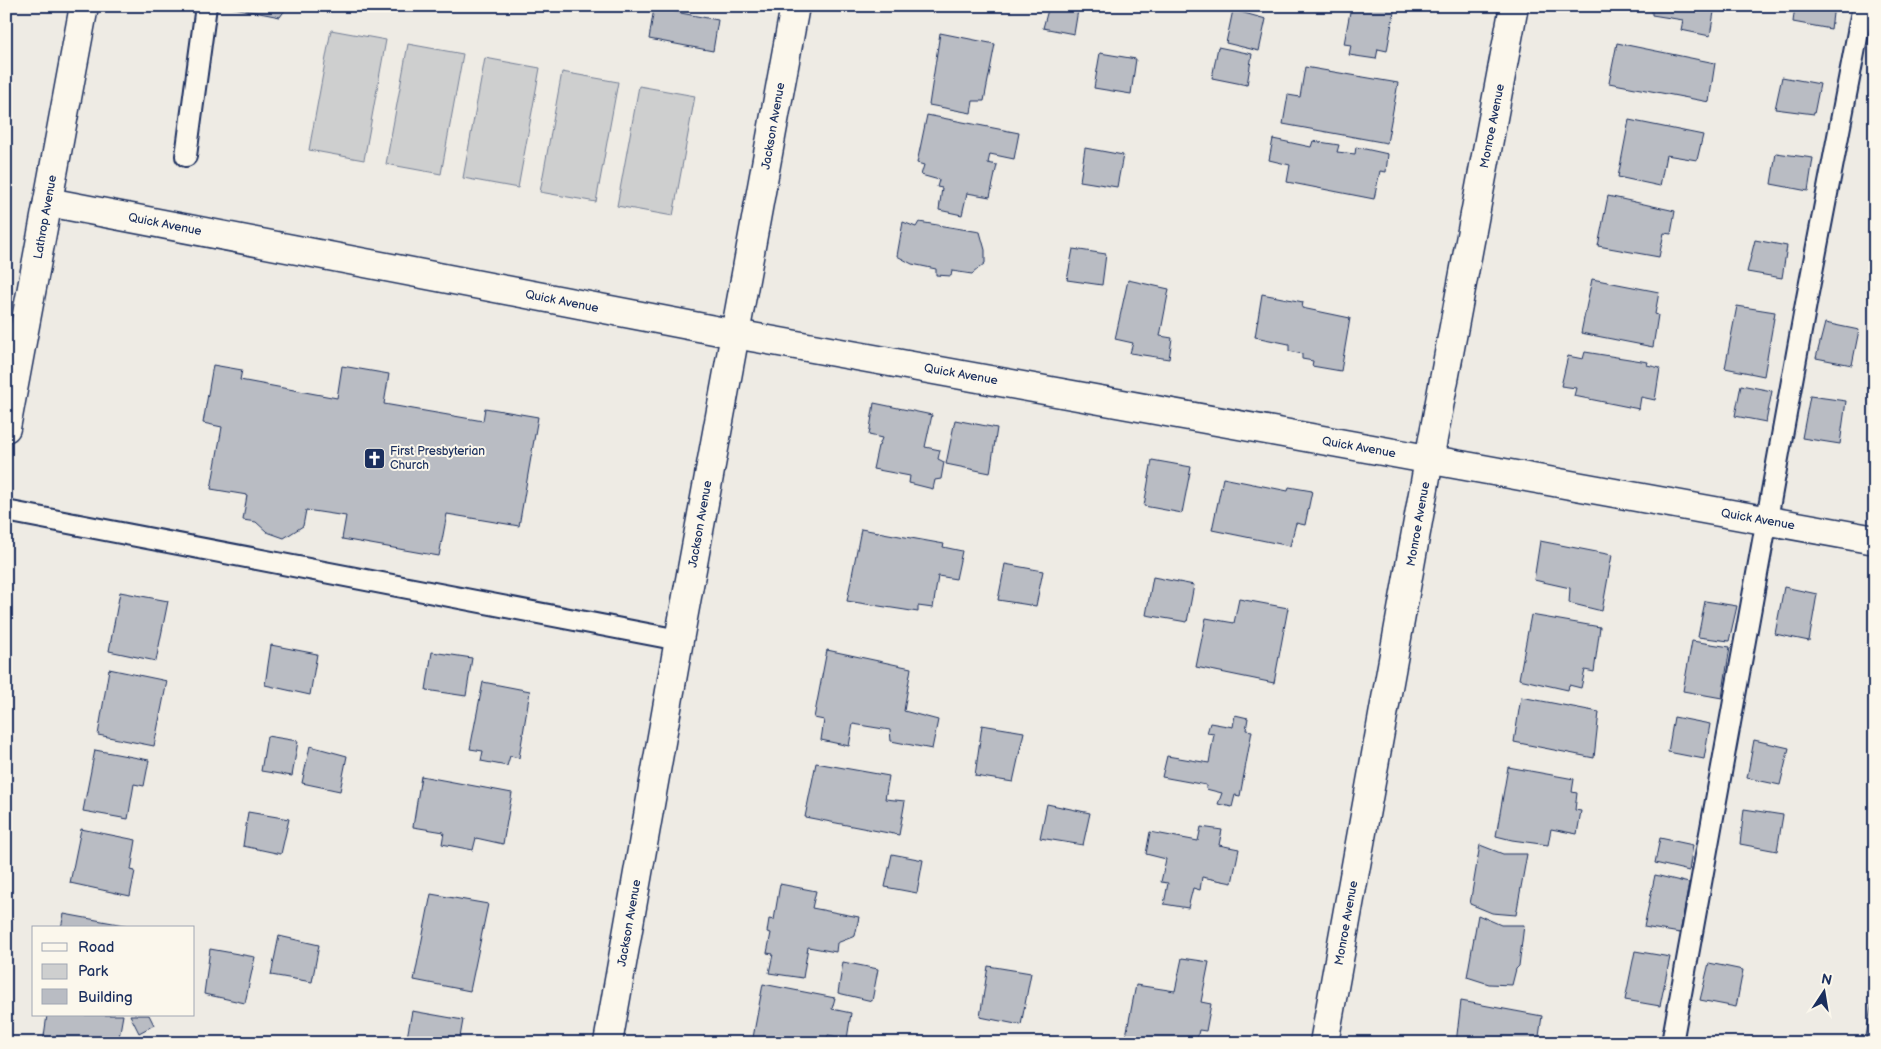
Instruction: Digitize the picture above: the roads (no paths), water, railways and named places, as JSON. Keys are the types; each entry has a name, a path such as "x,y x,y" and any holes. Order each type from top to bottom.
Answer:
{"street":[{"name":"Lathrop Avenue","path":"6,428 84,6"},
{"name":"Jackson Avenue","path":"608,1043 679,640 795,6"},
{"name":"Monroe Avenue","path":"1324,1043 1429,460 1514,6"},
{"name":"Quick Avenue","path":"48,202 735,334 1875,540"}],"lane":[{"path":"186,156 206,6"},
{"path":"1672,1043 1863,6"},
{"path":"6,511 679,640"}],"place":[{"name":"First Presbyterian Church","path":"374,458"}]}
